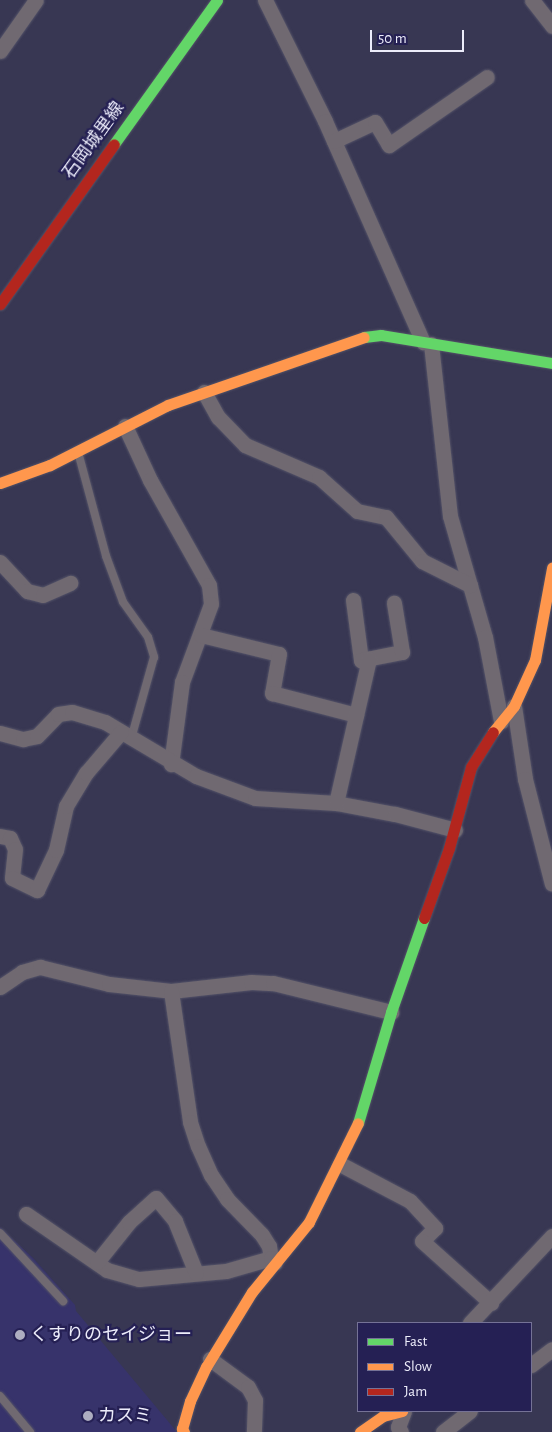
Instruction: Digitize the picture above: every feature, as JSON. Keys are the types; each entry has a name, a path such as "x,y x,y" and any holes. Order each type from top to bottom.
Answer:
{"street":[{"path":"0,51 36,0"},
{"name":"石岡城里線","path":"0,304 217,0"},
{"path":"265,0 334,141 427,343 450,516 485,637 501,721"},
{"path":"532,0 552,26"},
{"path":"334,141 375,122 389,145 486,77"},
{"path":"0,483 50,466 77,450 168,405 362,337 381,336 552,364"},
{"path":"204,392 218,417 245,445 319,478 356,511 386,517 422,561 470,585"},
{"path":"125,426 150,480 209,585 212,604 182,682 171,764"},
{"path":"0,562 27,591 43,595 70,583"},
{"path":"184,1432 182,1429 190,1401 210,1359 273,1261 308,1222 340,1164 363,1112 391,1012 455,830 471,767 501,721 514,706 535,660 552,568"},
{"path":"353,600 361,660 402,652 394,603"},
{"path":"201,636 280,654 272,693 356,715"},
{"path":"336,803 369,658"},
{"path":"514,706 525,779 552,884"},
{"path":"0,732 22,739 37,736 58,714 72,712 105,722 171,764 255,798 336,803 395,814 455,830"},
{"path":"0,836 10,838 15,849 12,878 37,890 56,850 66,806 86,772 126,736"},
{"path":"0,987 22,972 40,967 109,984 172,991 251,982 273,983 391,1012"},
{"path":"172,991 188,1113 198,1146 211,1175 227,1199 262,1235 269,1246 273,1261"},
{"path":"340,1164 410,1201 435,1228 422,1241 490,1303"},
{"path":"97,1262 129,1222 156,1198 175,1220 196,1273"},
{"path":"26,1214 108,1270 140,1279 226,1271 273,1261"},
{"path":"471,1322 552,1236"},
{"path":"532,1364 552,1349"},
{"path":"210,1359 248,1387 254,1400 254,1432"},
{"path":"360,1432 382,1416 399,1412"},
{"path":"401,1432 398,1427 403,1412"},
{"path":"443,1432 469,1412"}],"lane":[{"path":"77,450 110,565 123,602 148,637 154,657 126,736"},
{"path":"0,1233 27,1259 62,1301"},
{"path":"0,1396 30,1432"}],"shaded area":[{"path":"0,1227 33,1258 75,1305 76,1311 177,1432 0,1432"}],"traffic: fast":[{"path":"114,144 217,0"},
{"path":"364,337 381,335 552,363"},
{"path":"358,1123 391,1012 424,918"}],"traffic: slow":[{"path":"0,483 50,465 168,405 364,337"},
{"path":"493,732 514,706 535,660 552,568"},
{"path":"184,1432 182,1429 190,1401 206,1367 252,1292 309,1222 358,1123"},
{"path":"360,1432 383,1416 398,1412"}],"traffic: jam":[{"path":"0,304 114,144"},
{"path":"424,918 449,848 471,767 493,732"}],"place":[{"name":"くすりのセイジョー","path":"20,1335"},
{"name":"カスミ","path":"88,1416"}]}
